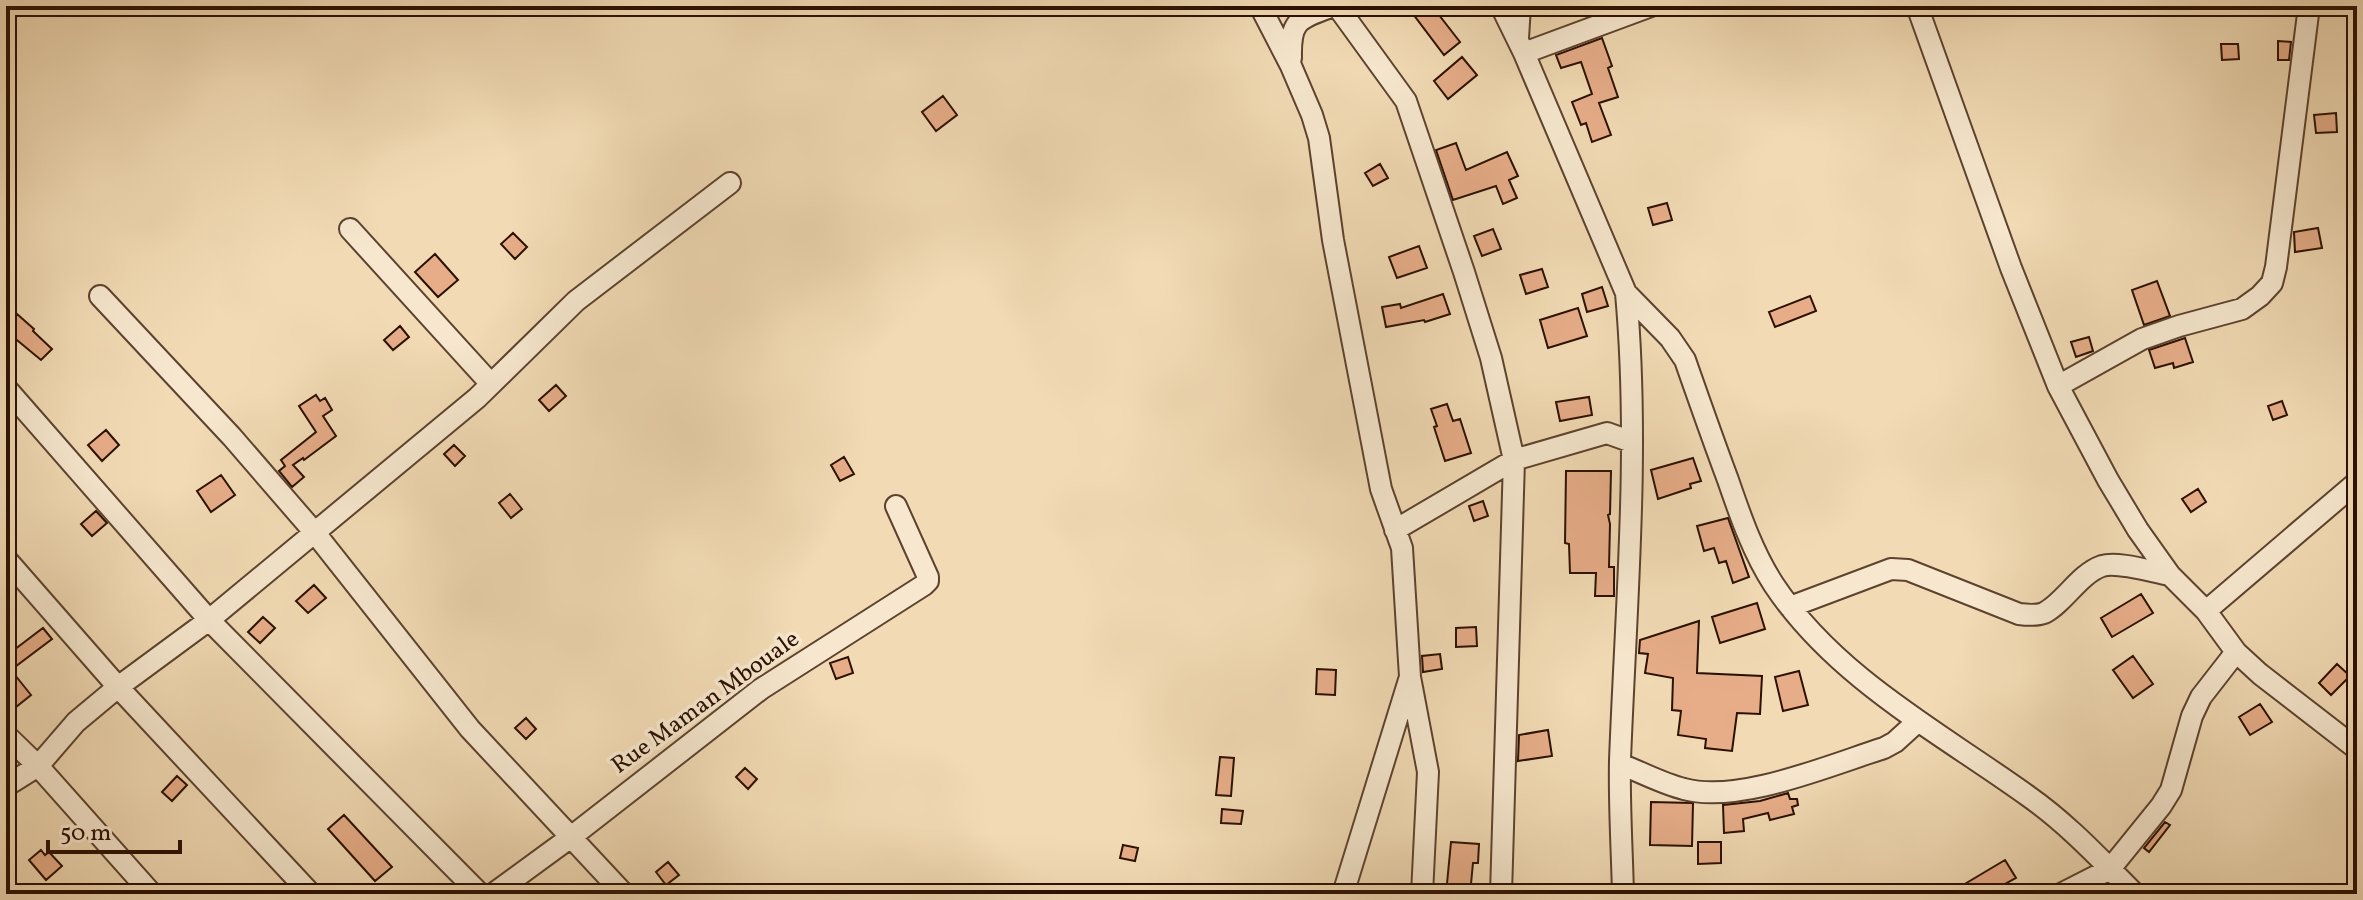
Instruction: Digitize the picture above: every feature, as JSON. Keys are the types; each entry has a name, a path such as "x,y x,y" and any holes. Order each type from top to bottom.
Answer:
{"street":[{"path":"1260,6 1291,66 1319,138 1333,240 1381,489 1402,548 1410,677 1428,772 1422,894"},
{"path":"1291,66 1290,35 1302,18 1335,6 1406,101 1491,358 1514,460 1501,894"},
{"path":"1501,6 1626,293 1633,488 1620,764 1623,894"},
{"path":"1520,6 1521,46"},
{"path":"1521,46 1651,6"},
{"path":"1917,6 2011,268 2058,386 2108,480 2170,575 2206,611 2236,652 2357,749"},
{"path":"2058,386 2142,339 2242,309 2272,283 2309,6"},
{"path":"6,786 38,766 76,722 118,687 209,620 477,398 576,301 730,183"},
{"path":"350,229 491,384"},
{"path":"1626,293 1659,325 1685,360 1761,562 1773,584 1804,625 1826,648 1917,722 2029,796 2092,850 2135,894"},
{"path":"100,296 232,437 315,533 470,729 624,894"},
{"path":"6,388 209,620 480,894"},
{"path":"1395,530 1514,460 1607,433 1632,442"},
{"path":"2206,611 2357,482"},
{"name":"Rue Maman Mbouale","path":"493,894 761,689 924,585 928,577 896,506"},
{"path":"6,559 118,687 311,894"},
{"path":"1790,607 1891,569 1908,570 2019,614 2033,615 2045,612 2086,575 2101,566 2118,563 2170,575"},
{"path":"2061,894 2110,869 2171,790 2192,716 2201,697 2236,652"},
{"path":"1343,894 1410,677"},
{"path":"1620,764 1684,789 1733,793 1884,748 1917,722"},
{"path":"6,735 38,766 152,894"}],"building":[{"path":"1407,6 1432,6 1460,42 1444,55"},
{"path":"1602,38 1618,97 1599,103 1611,135 1592,142 1586,123 1581,125 1572,102 1592,94 1581,62 1561,68 1556,55"},
{"path":"2278,41 2291,42 2289,60 2278,60"},
{"path":"2221,44 2238,44 2239,59 2222,60"},
{"path":"1462,57 1477,75 1448,99 1434,81"},
{"path":"943,96 957,115 936,131 922,112"},
{"path":"2336,113 2337,132 2316,133 2314,115"},
{"path":"1456,143 1466,170 1507,152 1518,176 1509,180 1517,198 1503,204 1496,186 1453,200 1436,150"},
{"path":"1380,164 1388,178 1373,186 1365,173"},
{"path":"1667,203 1672,220 1653,225 1648,208"},
{"path":"2318,228 2322,248 2295,252 2294,232"},
{"path":"1493,229 1501,249 1482,256 1474,236"},
{"path":"513,233 527,247 515,259 501,244"},
{"path":"1419,246 1427,268 1397,278 1389,257"},
{"path":"435,254 458,280 438,297 415,272"},
{"path":"1542,269 1548,287 1526,294 1520,275"},
{"path":"2157,281 2170,316 2144,325 2132,290"},
{"path":"1602,287 1608,306 1587,312 1582,294"},
{"path":"1443,294 1450,314 1425,322 1386,327 1382,307 1400,304 1401,308"},
{"path":"1810,296 1816,311 1775,327 1769,312"},
{"path":"1578,308 1587,336 1548,348 1540,320"},
{"path":"17,314 52,349 41,360 6,331"},
{"path":"400,326 409,337 393,350 384,340"},
{"path":"2089,337 2093,351 2076,357 2071,342"},
{"path":"2185,338 2193,362 2174,368 2173,363 2155,368 2149,350"},
{"path":"556,385 566,396 549,411 539,400"},
{"path":"316,395 320,401 325,398 332,410 323,416 336,436 293,465 304,477 292,487 279,471 285,466 281,460 316,432 299,406"},
{"path":"1589,397 1592,415 1560,421 1556,402"},
{"path":"2282,401 2287,415 2273,420 2268,406"},
{"path":"1447,404 1453,421 1460,419 1471,453 1445,461 1431,409"},
{"path":"106,430 119,445 102,461 88,445"},
{"path":"454,445 465,456 455,466 444,454"},
{"path":"844,457 854,474 840,481 831,465"},
{"path":"1693,458 1701,481 1690,484 1691,488 1658,499 1651,470"},
{"path":"1566,471 1611,471 1609,567 1614,567 1614,596 1595,596 1596,573 1570,573 1569,544 1565,543"},
{"path":"221,475 235,495 211,512 197,491"},
{"path":"2198,489 2206,502 2191,512 2182,499"},
{"path":"510,494 522,509 511,518 499,503"},
{"path":"1483,501 1488,516 1474,521 1469,506"},
{"path":"96,511 107,523 92,536 81,524"},
{"path":"1728,518 1749,577 1733,583 1726,561 1719,563 1714,548 1704,551 1697,526"},
{"path":"314,585 326,598 308,613 296,601"},
{"path":"2141,594 2153,613 2112,637 2101,618"},
{"path":"1757,603 1765,629 1720,643 1712,617"},
{"path":"263,617 275,628 260,643 248,632"},
{"path":"1699,621 1697,673 1762,676 1760,714 1737,713 1732,751 1705,748 1706,739 1678,735 1681,711 1672,710 1673,678 1645,673 1648,654 1639,653 1640,640"},
{"path":"1476,627 1477,646 1456,647 1456,628"},
{"path":"43,628 52,639 11,670 31,695 16,707 6,694 6,656"},
{"path":"1440,654 1442,669 1423,672 1422,656"},
{"path":"2133,656 2153,684 2133,698 2113,670"},
{"path":"848,657 853,673 836,679 830,663"},
{"path":"2337,664 2350,676 2331,695 2319,683"},
{"path":"1317,669 1336,670 1335,695 1316,694"},
{"path":"1799,671 1808,705 1783,711 1775,677"},
{"path":"2260,704 2272,722 2250,735 2239,717"},
{"path":"526,718 536,729 526,739 515,728"},
{"path":"1548,730 1552,756 1518,761 1519,735"},
{"path":"1220,757 1234,758 1231,796 1216,795"},
{"path":"745,768 757,779 748,789 736,777"},
{"path":"177,776 187,785 172,801 162,792"},
{"path":"1788,793 1790,799 1797,799 1798,805 1792,807 1794,814 1770,820 1768,813 1743,819 1744,831 1724,833 1723,805 1760,801"},
{"path":"1651,802 1693,803 1692,846 1650,845"},
{"path":"1222,809 1243,811 1241,824 1221,823"},
{"path":"344,815 392,867 375,881 328,829"},
{"path":"2165,822 2170,825 2149,852 2144,848"},
{"path":"1451,842 1479,844 1478,863 1473,863 1470,894 1446,894"},
{"path":"1698,842 1721,842 1721,863 1698,864"},
{"path":"1123,845 1138,848 1135,861 1120,858"},
{"path":"41,850 45,855 49,852 62,866 46,880 29,860"},
{"path":"2005,860 2016,878 1987,894 1948,894"},
{"path":"668,862 679,875 666,885 656,872"}]}
